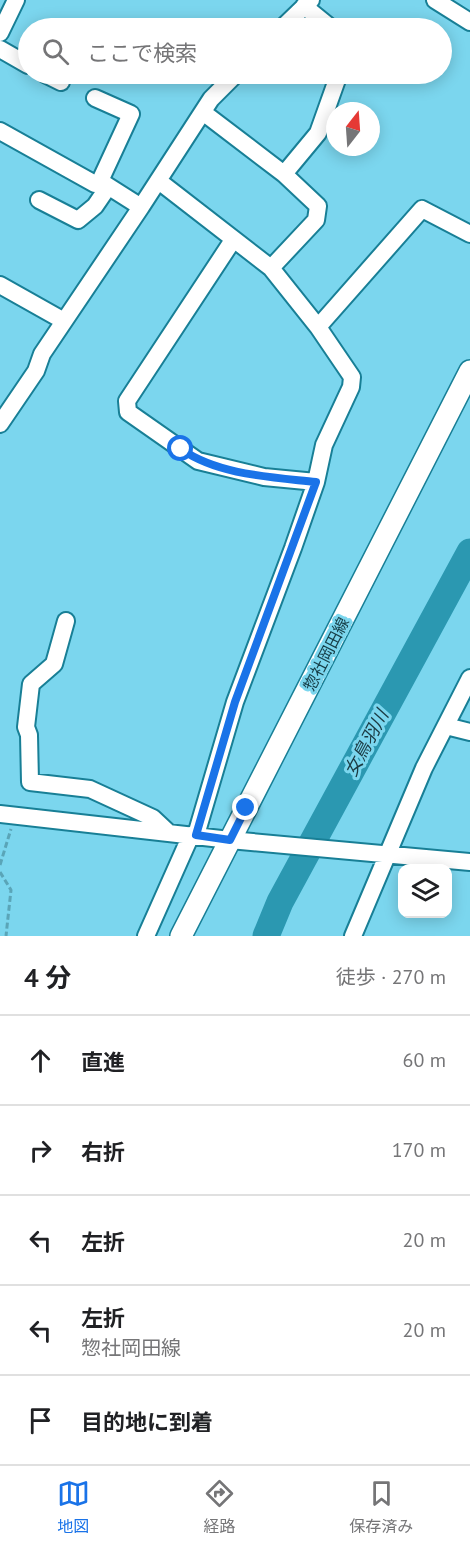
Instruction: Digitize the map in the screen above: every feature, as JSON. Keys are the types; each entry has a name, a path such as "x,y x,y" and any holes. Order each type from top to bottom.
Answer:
{"main road":[{"name":"惣社岡田線","path":"181,936 240,840 470,371"}],"street":[{"path":"0,33 16,0"},
{"path":"435,0 470,22"},
{"path":"292,18 308,3 322,18"},
{"path":"0,49 18,59"},
{"path":"0,424 36,371 42,354 160,182 211,99 226,84"},
{"path":"284,174 318,133 335,84"},
{"path":"39,200 78,220 96,206 131,114 95,98"},
{"path":"204,113 284,174 318,206 316,220 271,268"},
{"path":"0,131 95,184 104,184 141,207"},
{"path":"146,936 194,835 235,702 316,482 324,445 351,387 352,377 318,327 271,268 160,182"},
{"path":"318,327 423,209 470,234"},
{"path":"233,240 127,401 128,412 198,461 264,477 316,482"},
{"path":"0,285 64,321"},
{"path":"66,621 54,664 31,684 26,727 29,735 30,782 90,789 153,818 169,833"},
{"path":"352,936 382,853 470,678"},
{"path":"446,726 470,732"},
{"path":"8,815 470,862"}],"path":[{"path":"0,865 8,815"},
{"path":"0,872 11,890 6,936"}],"waterway":[{"name":"女鳥羽川","path":"266,936 280,902 470,552"}],"route":[{"path":"181,449 198,461 264,477 316,482 235,702 196,835 230,840 246,808"}]}
